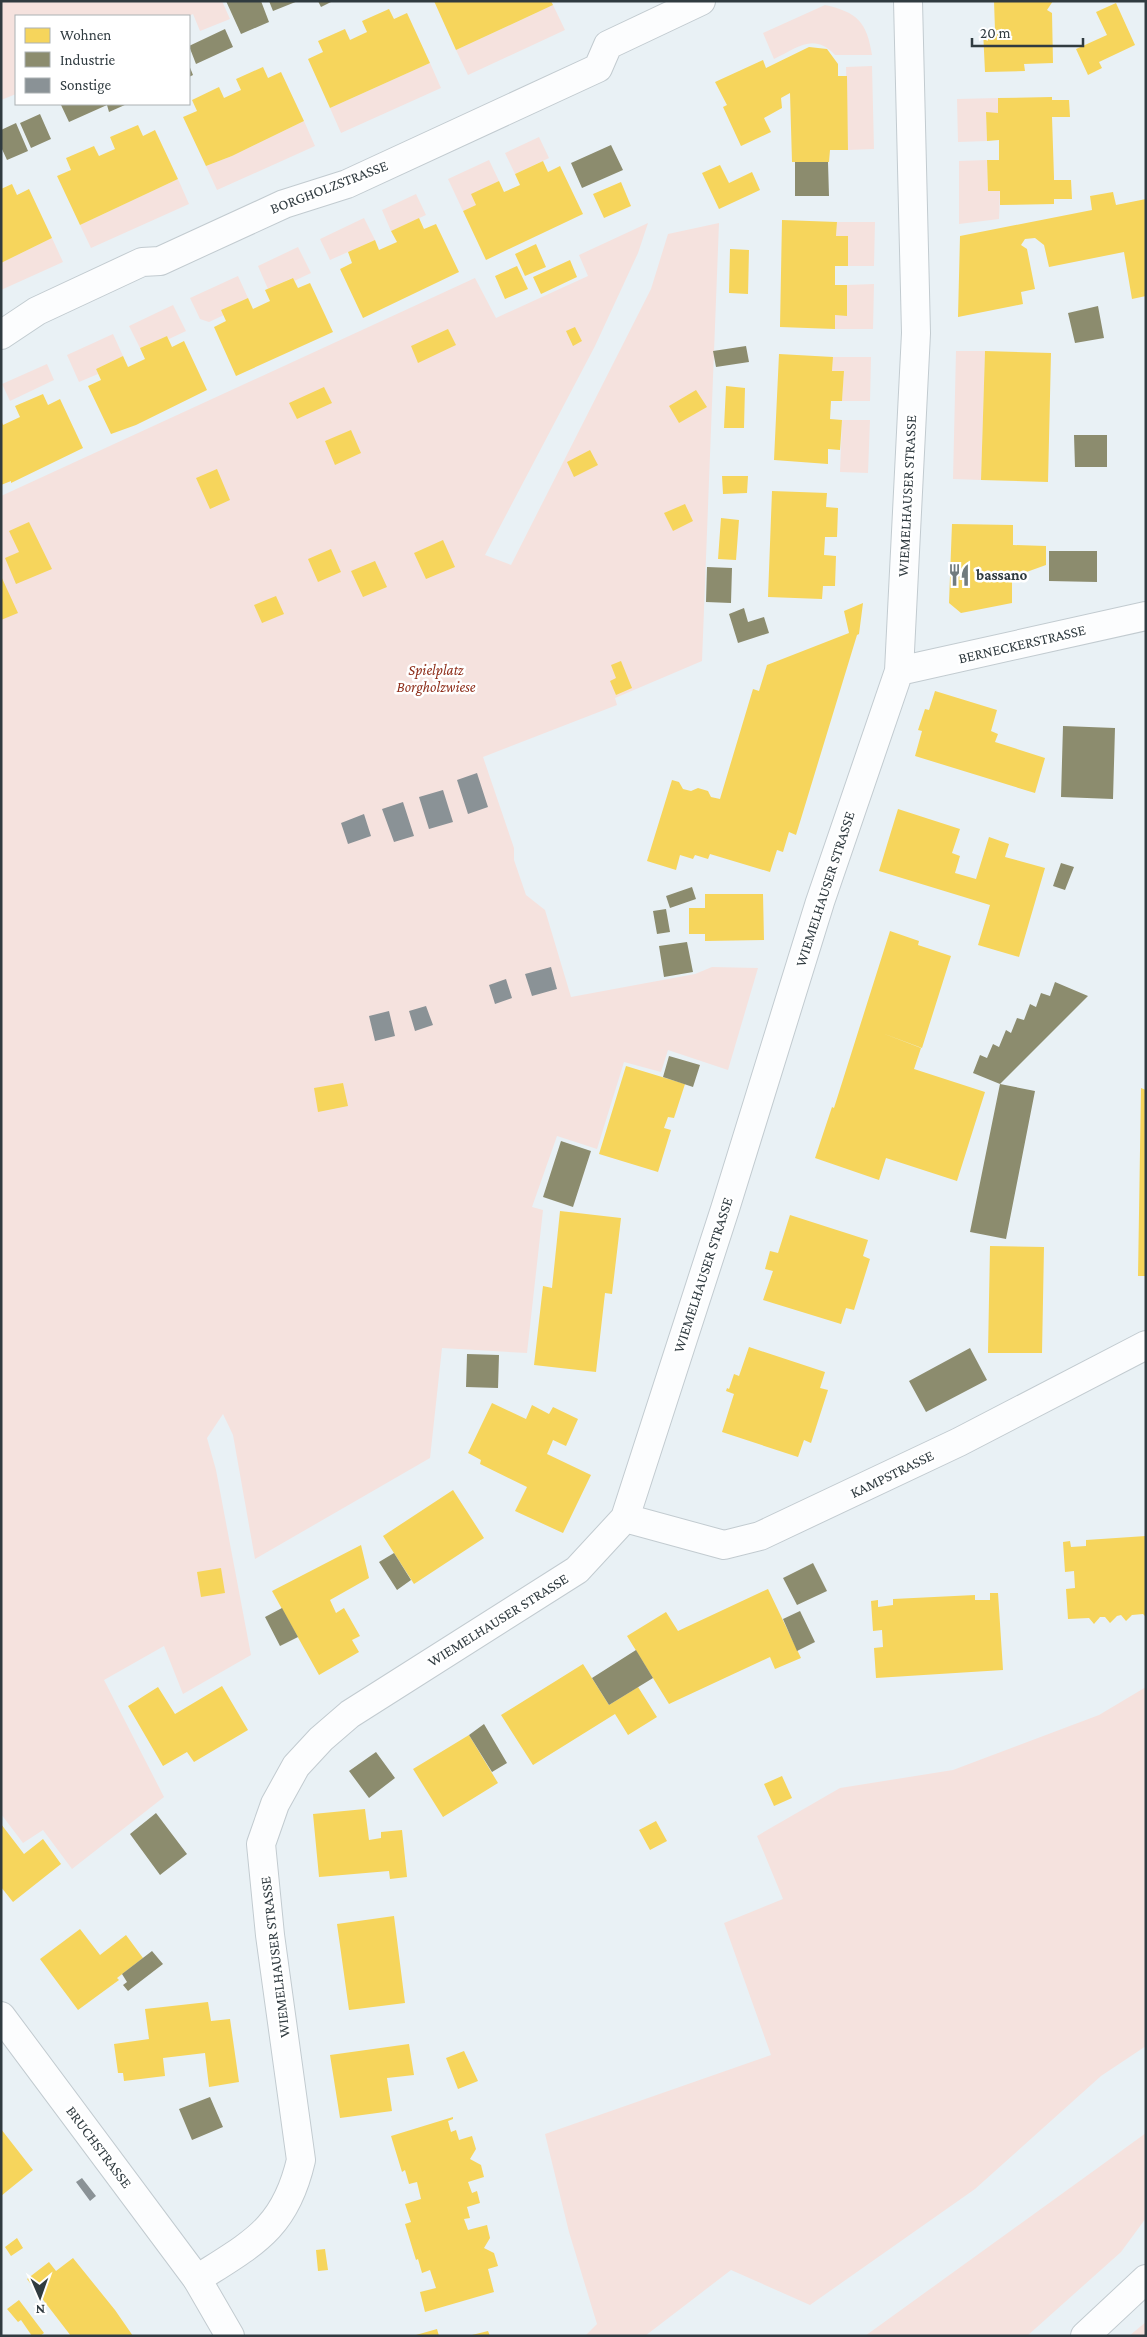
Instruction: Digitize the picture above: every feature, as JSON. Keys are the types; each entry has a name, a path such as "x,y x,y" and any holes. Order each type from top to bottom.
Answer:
{"main road":[{"name":"BORGHOLZSTRASSE","path":"1,335 37,311 142,262 160,261 284,204 347,184 598,68 608,45 701,1"},
{"name":"WIEMELHAUSER STRASSE","path":"197,2279 258,2239 283,2212 295,2186 301,2160 270,1935 262,1844 276,1804 296,1766 321,1739 350,1714 577,1570 625,1518 725,1209 820,902 899,671 916,333 908,1"},
{"name":"BERNECKERSTRASSE","path":"899,671 1146,616"},
{"name":"KAMPSTRASSE","path":"625,1518 724,1545 760,1536 959,1442 1146,1345"},
{"name":"BRUCHSTRASSE","path":"4,2023 197,2279"},
{"path":"197,2279 230,2336"},
{"path":"1085,2336 1146,2279"}],"green space":[{"path":"1,1 222,1 230,19 200,31 193,14 15,15 15,94 1,100"},
{"path":"553,5 565,30 468,75 456,50"},
{"path":"825,5 845,11 859,20 867,34 872,55 835,55 820,44 813,43 805,44 774,59 763,33"},
{"path":"430,63 441,88 341,133 330,108"},
{"path":"872,66 874,149 848,150 846,67"},
{"path":"998,98 998,113 986,113 987,141 958,142 957,99"},
{"path":"304,121 315,146 217,190 206,166 232,156"},
{"path":"539,137 549,158 515,174 505,153"},
{"path":"489,160 499,181 472,194 476,205 463,211 448,179"},
{"path":"987,160 988,191 1000,191 999,219 959,224 959,161"},
{"path":"178,179 189,204 91,248 80,225"},
{"path":"416,194 426,215 391,231 382,210"},
{"path":"364,218 375,240 330,260 320,239"},
{"path":"837,222 875,222 874,266 848,266 848,236 836,236"},
{"name":"Spielplatz Borgholzwiese","path":"648,223 638,253 595,346 485,555 511,565 651,289 668,234 719,223 702,661 615,698 617,705 483,757 514,848 514,860 526,895 545,910 571,997 695,974 712,967 758,968 728,1070 668,1050 661,1072 624,1062 597,1149 557,1136 532,1207 543,1210 527,1353 442,1348 430,1458 255,1559 233,1435 223,1414 207,1438 216,1470 251,1655 183,1694 164,1646 104,1680 164,1797 72,1869 43,1830 23,1843 1,1814 1,496 475,278 496,318 588,276 579,255"},
{"path":"52,238 63,262 1,290 1,263"},
{"path":"298,247 311,273 294,281 292,278 268,289 258,266"},
{"path":"238,276 248,298 221,310 224,315 209,322 200,319 190,298"},
{"path":"874,284 873,329 835,329 835,315 847,315 847,285"},
{"path":"173,305 186,331 169,339 167,336 140,348 129,326"},
{"path":"113,334 123,356 96,369 98,374 79,382 67,355"},
{"path":"956,351 985,351 981,480 953,479"},
{"path":"833,357 871,357 870,401 842,401 844,371 832,371"},
{"path":"47,364 54,380 10,401 2,384"},
{"path":"842,420 870,420 868,473 840,472"},
{"path":"1146,1687 1146,2046 1101,2076 975,2189 810,2305 731,2270 645,2336 585,2336 597,2324 569,2232 545,2134 771,2055 724,1923 783,1899 757,1836 840,1788 953,1770 1099,1715"},
{"path":"1146,2133 1146,2218 1121,2252 1027,2336 865,2336"},
{"path":"1146,2322 1146,2336 1129,2336"}],"building: Wohnen":[{"path":"434,1 551,1 553,5 456,50"},
{"path":"994,1 1053,1 1047,10 1052,13 1053,63 1024,64 1025,71 985,72 983,30 995,30"},
{"path":"1116,3 1135,45 1099,62 1102,68 1088,75 1076,49 1107,35 1096,12"},
{"path":"389,9 394,19 407,13 430,63 330,108 308,59 323,52 318,41 345,29 350,40 367,32 362,21"},
{"path":"809,47 827,49 838,64 838,76 847,76 848,150 830,150 829,162 792,162 790,93 781,98 782,108 764,118 771,132 741,146 723,107 727,105 715,82 763,60 766,68"},
{"path":"263,67 268,78 281,72 304,121 232,156 206,166 183,117 197,111 192,100 219,87 224,98 241,90 236,79"},
{"path":"1052,97 1052,100 1069,100 1070,117 1052,117 1054,180 1071,180 1072,199 1054,199 1054,204 1000,205 1000,191 988,191 987,160 999,160 999,140 987,141 986,112 998,113 998,98"},
{"path":"138,125 143,136 155,130 178,179 80,225 57,176 71,170 66,158 94,146 99,156 115,149 110,137"},
{"path":"543,161 548,172 560,166 583,214 486,260 463,211 476,205 471,194 499,181 504,192 520,185 515,174"},
{"path":"720,165 729,183 752,172 760,190 719,209 702,173"},
{"path":"621,182 631,206 604,218 593,194"},
{"path":"12,184 17,195 29,189 52,238 1,263 1,189"},
{"path":"1113,192 1116,205 1146,199 1146,296 1132,299 1124,252 1049,267 1044,245 1035,238 1025,239 1021,245 1027,249 1035,289 1021,292 1023,304 958,317 960,236 1092,210 1090,196"},
{"path":"419,218 424,229 436,224 459,272 363,318 340,269 352,263 348,252 375,240 379,250 397,242 391,231"},
{"path":"782,220 837,222 836,236 848,236 848,266 835,266 835,285 847,285 847,316 835,315 835,329 780,327"},
{"path":"536,244 546,267 525,276 515,254"},
{"path":"730,249 749,250 748,294 729,293"},
{"path":"570,260 577,277 541,294 533,277"},
{"path":"517,266 528,289 505,299 495,276"},
{"path":"293,278 298,288 310,283 333,332 236,376 214,327 226,321 221,310 248,298 253,309 270,301 265,290"},
{"path":"575,327 582,341 573,346 566,331"},
{"path":"448,329 456,345 418,363 411,346"},
{"path":"167,336 172,347 184,341 207,390 136,425 111,434 88,386 101,380 96,369 123,356 128,367 145,359 140,348"},
{"path":"985,351 1051,353 1048,482 981,480"},
{"path":"779,354 833,357 832,371 844,371 842,401 831,401 830,419 842,420 840,450 828,449 828,464 774,460"},
{"path":"726,386 745,388 744,428 724,428"},
{"path":"324,387 332,403 297,419 289,403"},
{"path":"696,390 707,407 679,423 669,406"},
{"path":"43,394 48,405 60,399 83,448 11,483 11,481 1,485 1,420 3,425 20,417 15,406"},
{"path":"351,430 361,453 335,465 325,441"},
{"path":"590,450 598,465 574,477 567,462"},
{"path":"217,469 230,500 210,509 196,478"},
{"path":"722,476 748,476 747,493 723,494"},
{"path":"772,491 827,493 826,507 838,508 837,537 825,537 824,555 836,556 835,586 823,586 822,599 768,597"},
{"path":"685,504 693,521 673,531 664,513"},
{"path":"721,518 739,520 736,560 718,559"},
{"path":"29,522 52,569 16,584 5,558 19,552 9,531"},
{"path":"952,524 1013,525 1013,545 1046,546 1046,565 1021,574 1012,574 1012,603 961,613 949,603"},
{"path":"443,540 455,567 426,579 414,553"},
{"path":"331,549 341,572 318,582 308,559"},
{"path":"375,561 387,587 363,597 351,571"},
{"path":"1,576 18,613 1,620"},
{"path":"276,596 284,614 262,623 254,605"},
{"path":"863,603 859,634 857,635 796,835 789,832 783,852 777,850 770,872 710,854 708,859 695,855 693,859 680,855 676,870 647,861 672,780 679,782 683,789 691,791 698,788 708,791 711,797 720,799 753,689 759,691 767,665 849,633 844,611"},
{"path":"621,661 632,688 616,695 610,681 616,678 611,665"},
{"path":"935,691 997,710 991,731 998,734 995,742 1045,758 1035,793 915,756 922,731 918,730 925,709 929,710"},
{"path":"898,809 960,829 952,853 960,856 955,873 976,879 989,837 1009,844 1005,857 1045,868 1019,957 978,945 990,905 879,871"},
{"path":"705,894 763,894 764,940 705,941 705,934 689,934 689,908 705,908"},
{"path":"890,931 919,941 918,945 951,956 922,1048 882,1033 921,1048 914,1069 985,1092 957,1181 886,1158 879,1180 815,1158 832,1107 834,1108"},
{"path":"626,1066 685,1084 674,1118 668,1117 664,1128 671,1130 658,1172 599,1154"},
{"path":"343,1083 348,1106 318,1112 314,1088"},
{"path":"1141,1088 1146,1090 1146,1276 1138,1276"},
{"path":"560,1211 621,1218 612,1294 605,1293 596,1372 534,1365 543,1286 552,1288"},
{"path":"790,1215 868,1240 863,1256 870,1259 854,1310 846,1308 841,1324 763,1300 773,1271 765,1269 770,1251 778,1253"},
{"path":"990,1246 1044,1247 1042,1353 988,1353"},
{"path":"749,1347 825,1372 820,1388 828,1390 811,1443 804,1440 798,1457 722,1432 734,1394 726,1391 727,1388 729,1389 734,1374 739,1376"},
{"path":"492,1403 526,1419 532,1405 549,1414 553,1407 578,1419 566,1446 553,1440 547,1454 591,1475 563,1533 515,1511 527,1487 480,1464 481,1460 468,1453"},
{"path":"453,1490 484,1538 414,1584 383,1536"},
{"path":"1146,1536 1146,1617 1143,1614 1132,1615 1126,1621 1121,1615 1117,1616 1110,1623 1105,1617 1100,1617 1094,1624 1089,1618 1068,1619 1066,1589 1075,1588 1074,1571 1065,1572 1063,1542 1070,1541 1071,1547 1086,1546 1086,1540"},
{"path":"361,1545 369,1578 330,1600 336,1613 344,1608 360,1636 352,1640 359,1652 319,1675 272,1591"},
{"path":"221,1568 225,1593 201,1597 197,1572"},
{"path":"768,1589 801,1658 775,1669 770,1657 669,1704 627,1636 666,1612 678,1631"},
{"path":"990,1593 998,1593 1003,1670 876,1678 874,1648 883,1647 882,1630 873,1631 871,1601 878,1600 878,1607 893,1605 893,1599 975,1595 975,1600 990,1600"},
{"path":"583,1664 609,1705 638,1687 657,1717 628,1735 615,1714 533,1765 501,1715"},
{"path":"222,1686 248,1730 194,1762 187,1752 163,1766 128,1706 158,1687 175,1714"},
{"path":"469,1735 498,1783 443,1817 413,1769"},
{"path":"782,1776 792,1798 774,1806 764,1784"},
{"path":"365,1809 369,1840 381,1838 381,1832 402,1830 407,1877 390,1879 389,1871 319,1877 313,1814"},
{"path":"656,1821 667,1841 650,1850 639,1830"},
{"path":"1,1824 24,1854 43,1839 61,1864 13,1902 1,1887"},
{"path":"394,1916 405,2003 349,2010 337,1924"},
{"path":"80,1929 100,1955 126,1935 143,1958 117,1978 119,1980 78,2010 40,1959"},
{"path":"208,2002 211,2021 230,2019 239,2082 209,2087 205,2053 163,2058 165,2076 124,2081 123,2073 118,2073 114,2044 149,2039 145,2009"},
{"path":"409,2044 414,2075 387,2078 392,2111 340,2118 330,2055"},
{"path":"464,2051 478,2081 458,2089 446,2058"},
{"path":"453,2117 453,2119 448,2121 451,2132 456,2130 459,2140 472,2136 476,2149 470,2159 481,2165 484,2177 468,2182 472,2193 477,2191 480,2203 467,2207 470,2218 464,2219 468,2230 487,2225 490,2238 484,2248 494,2253 498,2266 488,2269 494,2292 425,2312 420,2292 436,2288 430,2270 422,2273 405,2224 411,2222 405,2204 421,2199 417,2182 409,2184 405,2170 402,2172 391,2136"},
{"path":"1,2129 33,2170 1,2196"},
{"path":"17,2238 23,2248 11,2256 5,2247"},
{"path":"325,2249 328,2270 318,2271 316,2250"},
{"path":"73,2258 115,2310 133,2336 71,2336 27,2279 49,2262 56,2271"},
{"path":"19,2300 44,2333 40,2336 32,2336 21,2320 18,2322 7,2309"},
{"path":"437,2329 439,2336 416,2336 416,2335"},
{"path":"488,2331 490,2336 472,2336 472,2335"}],"building: Industrie":[{"path":"226,1 261,1 269,22 241,34"},
{"path":"269,1 298,1 273,11"},
{"path":"318,1 333,1 321,7"},
{"path":"225,29 233,47 196,64 190,46"},
{"path":"61,105 107,105 69,122"},
{"path":"107,105 125,105 109,112"},
{"path":"40,114 51,139 31,148 20,123"},
{"path":"16,123 28,151 7,160 1,147 1,130"},
{"path":"611,145 623,170 582,188 571,163"},
{"path":"795,162 828,162 829,196 795,196"},
{"path":"1098,306 1104,338 1075,343 1068,313"},
{"path":"746,346 749,362 716,367 713,351"},
{"path":"1074,435 1107,435 1107,467 1075,467"},
{"path":"1049,551 1097,551 1097,582 1049,581"},
{"path":"707,567 732,568 731,603 706,602"},
{"path":"744,608 748,622 764,617 769,633 738,643 729,614"},
{"path":"1063,726 1115,728 1113,799 1061,797"},
{"path":"1061,863 1074,867 1065,890 1053,886"},
{"path":"692,887 696,899 670,908 666,896"},
{"path":"666,909 670,932 657,934 653,911"},
{"path":"687,942 693,972 664,977 659,946"},
{"path":"1055,982 1088,996 1000,1084 973,1073 980,1055 987,1058 993,1044 999,1047 1006,1030 1011,1033 1017,1018 1024,1020 1030,1004 1036,1007 1041,993 1050,996"},
{"path":"669,1056 700,1065 693,1087 663,1077"},
{"path":"1000,1084 1035,1091 1006,1239 970,1232"},
{"path":"561,1141 591,1151 573,1207 543,1197"},
{"path":"970,1348 987,1380 926,1412 909,1381"},
{"path":"467,1354 499,1355 498,1388 466,1387"},
{"path":"394,1553 411,1580 397,1590 379,1562"},
{"path":"813,1563 827,1591 797,1605 783,1578"},
{"path":"282,1608 298,1637 280,1646 265,1617"},
{"path":"800,1611 815,1642 797,1651 783,1619"},
{"path":"636,1650 653,1678 609,1705 592,1678"},
{"path":"484,1724 507,1763 492,1772 469,1735"},
{"path":"376,1752 395,1778 369,1798 349,1771"},
{"path":"156,1813 187,1854 160,1875 130,1834"},
{"path":"152,1951 163,1964 128,1991 123,1985 127,1982 122,1974"},
{"path":"210,2097 223,2127 192,2140 179,2109"}],"building: Sonstige":[{"path":"477,773 488,807 468,814 457,780"},
{"path":"443,790 453,822 429,829 419,797"},
{"path":"403,802 414,836 394,842 382,809"},
{"path":"364,814 371,836 348,844 341,823"},
{"path":"551,967 557,989 532,996 525,974"},
{"path":"506,979 512,998 495,1004 489,985"},
{"path":"426,1006 433,1025 415,1031 409,1011"},
{"path":"389,1011 395,1036 375,1041 369,1016"},
{"path":"82,2178 96,2196 90,2201 76,2182"}],"place":[{"name":"bassano","path":"959,575"}]}
